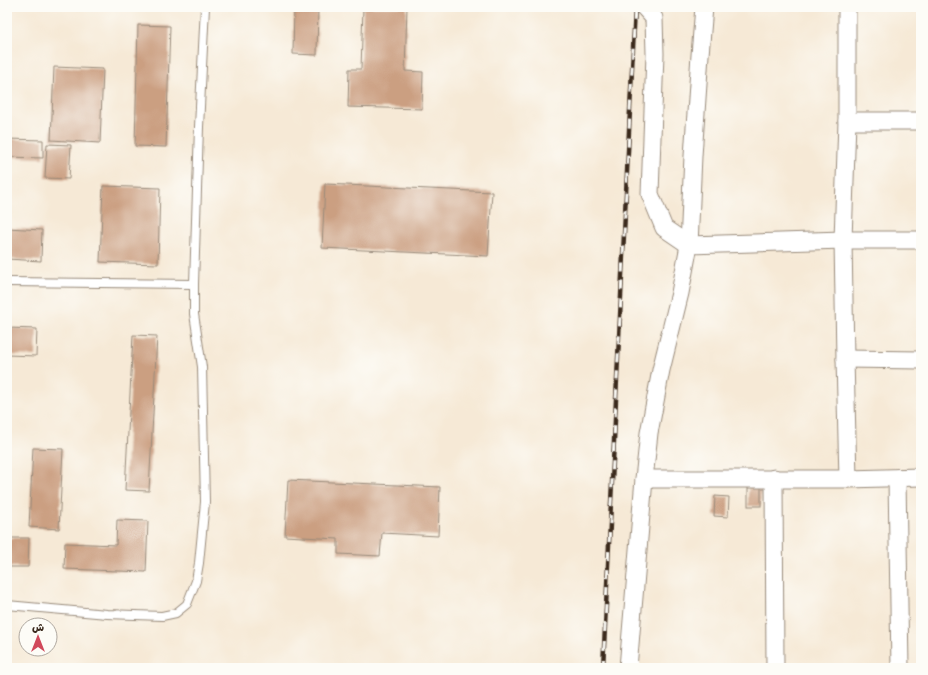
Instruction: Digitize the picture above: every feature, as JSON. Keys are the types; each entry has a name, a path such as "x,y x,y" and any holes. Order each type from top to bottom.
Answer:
{"street":[{"path":"644,7 654,18 655,54 650,194 664,228 689,245 844,240 921,240"},
{"path":"628,668 649,433 689,245 693,156 704,7"},
{"path":"847,7 847,121 844,240 848,479"},
{"path":"847,121 921,121"},
{"path":"845,359 921,360"},
{"path":"644,479 848,479 921,477"},
{"path":"774,478 775,668"},
{"path":"897,478 900,668"}],"lane":[{"path":"7,605 107,614 162,616 176,614 187,604 196,581 205,502 202,367 194,314 194,284 199,127 205,7"},
{"path":"7,282 194,284"}],"building":[{"path":"294,7 318,7 317,55 293,54"},
{"path":"363,7 407,7 405,71 423,72 422,109 348,107 349,69 361,69"},
{"path":"138,25 170,26 166,147 135,146"},
{"path":"54,67 103,69 100,143 51,140"},
{"path":"7,139 43,140 43,158 7,157"},
{"path":"47,144 71,145 69,179 45,178"},
{"path":"325,184 492,192 488,256 322,248"},
{"path":"103,186 160,188 158,264 100,262"},
{"path":"7,228 42,230 41,261 7,259"},
{"path":"7,328 37,329 36,356 7,355"},
{"path":"133,335 157,336 149,491 125,490"},
{"path":"33,448 63,449 59,529 29,527"},
{"path":"288,480 440,487 438,536 382,533 380,556 338,554 338,539 285,536"},
{"path":"748,482 761,482 761,506 748,506"},
{"path":"715,496 729,497 728,517 714,516"},
{"path":"117,520 148,521 146,572 64,569 65,543 116,545"},
{"path":"7,538 29,538 28,567 7,567"}],"railway":[{"path":"603,668 635,7"}]}
